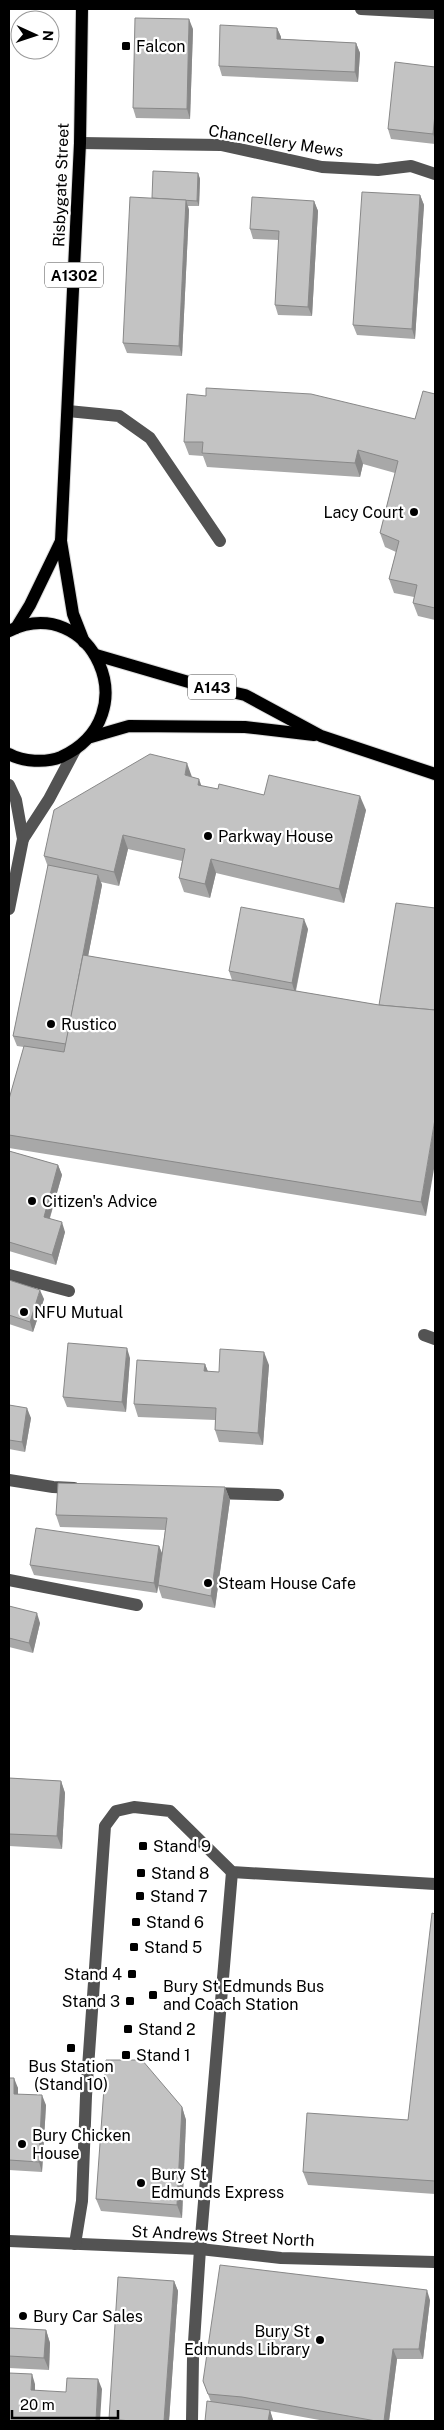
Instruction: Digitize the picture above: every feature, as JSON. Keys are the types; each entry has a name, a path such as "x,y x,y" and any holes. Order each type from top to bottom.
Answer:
{"main road":[{"name":"Risbygate Street","path":"82,9 80,143 61,542 73,614 84,642"},
{"name":"Risbygate Street","path":"12,630 44,579 61,542"},
{"path":"9,754 34,761 56,759 74,750 91,737 102,718 107,696 105,674 96,655 84,642 58,626 37,622 12,630"},
{"name":"A143","path":"96,655 192,683 245,695 321,736 435,774"},
{"name":"A143","path":"91,737 129,726 245,727 321,736"}],"street":[{"path":"361,9 435,13"},
{"name":"Chancellery Mews","path":"80,143 221,145 322,167 378,170 411,166 435,174"},
{"path":"68,411 119,416 150,438 220,541"},
{"path":"23,839 49,799 74,750"},
{"path":"9,786 16,800 23,839 9,909"},
{"path":"9,1275 69,1291"},
{"path":"9,1480 53,1487 83,1488"},
{"path":"200,1492 278,1495"},
{"path":"9,1580 137,1605"},
{"path":"75,2244 82,2201 86,2096 105,1826 116,1812 134,1807 170,1811 232,1872 435,1884"},
{"path":"192,2421 193,2358 200,2249 232,1872"},
{"name":"St Andrews Street North","path":"9,2241 200,2249 281,2258 435,2262"}],"building":[{"path":"135,18 189,19 187,109 133,108"},
{"path":"220,25 277,28 277,39 356,43 355,72 219,66"},
{"path":"395,62 435,67 433,134 388,129"},
{"path":"153,171 198,173 197,201 152,198"},
{"path":"362,192 420,195 412,329 353,325"},
{"path":"130,197 186,200 179,346 123,343"},
{"path":"252,197 314,201 308,307 275,305 279,231 250,229"},
{"name":"Lacy Court","path":"206,388 311,394 415,419 423,391 435,394 435,608 413,603 417,585 389,579 399,541 380,533 398,461 358,450 355,463 202,453 203,442 184,442 187,394 206,396"},
{"name":"Parkway House","path":"150,754 187,763 185,775 199,779 198,785 218,789 219,784 264,795 269,775 360,796 339,889 211,859 205,884 179,878 185,849 123,835 114,872 44,856 54,810"},
{"path":"48,865 98,875 66,1044 13,1036"},
{"path":"396,903 435,908 435,1010 379,1005"},
{"path":"241,907 304,919 292,983 229,971"},
{"path":"83,955 379,1005 435,1010 435,1119 421,1202 9,1135 9,1099 24,1046 64,1052"},
{"name":"Citizen's Advice","path":"9,1151 58,1165 44,1217 62,1222 52,1255 9,1242"},
{"name":"NFU Mutual","path":"9,1280 40,1290 30,1322 9,1315"},
{"path":"68,1343 127,1348 122,1402 63,1397"},
{"path":"220,1349 264,1352 258,1433 215,1430 216,1408 134,1404 137,1360 205,1364 204,1371 219,1372"},
{"path":"9,1405 27,1408 22,1442 9,1440"},
{"path":"58,1483 225,1487 211,1596 158,1585 167,1518 56,1515"},
{"path":"36,1528 159,1546 154,1583 30,1565"},
{"path":"9,1606 37,1613 29,1643 9,1638"},
{"path":"9,1778 61,1781 57,1836 9,1834"},
{"path":"432,1913 435,1914 435,2181 303,2172 307,2113 408,2120"},
{"path":"106,2060 142,2060 182,2107 177,2205 96,2199"},
{"path":"9,2078 14,2078 14,2094 42,2095 39,2162 9,2160"},
{"name":"Bury St Edmunds Library","path":"220,2265 427,2290 419,2349 393,2349 384,2421 242,2397 208,2394 203,2381"},
{"path":"118,2277 174,2281 164,2421 109,2419"},
{"path":"9,2328 46,2330 44,2358 9,2356"},
{"path":"9,2373 32,2374 31,2390 66,2392 67,2378 98,2379 96,2421 9,2421"},
{"path":"207,2401 270,2410 268,2421 205,2421"}],"place":[{"name":"Falcon","path":"126,46"},
{"name":"Lacy Court","path":"414,512"},
{"name":"Parkway House","path":"208,836"},
{"name":"Rustico","path":"51,1024"},
{"name":"Citizen's Advice","path":"32,1201"},
{"name":"NFU Mutual","path":"24,1312"},
{"name":"Steam House Cafe","path":"208,1583"},
{"name":"Stand 9","path":"143,1846"},
{"name":"Stand 8","path":"141,1873"},
{"name":"Stand 7","path":"140,1896"},
{"name":"Stand 6","path":"136,1922"},
{"name":"Stand 5","path":"134,1947"},
{"name":"Stand 4","path":"132,1974"},
{"name":"Bury St Edmunds Bus and Coach Station","path":"153,1995"},
{"name":"Stand 3","path":"130,2001"},
{"name":"Stand 2","path":"128,2029"},
{"name":"Bus Station (Stand 10)","path":"71,2048"},
{"name":"Stand 1","path":"126,2055"},
{"name":"Bury Chicken House","path":"22,2144"},
{"name":"Bury St Edmunds Express","path":"141,2183"},
{"name":"Bury Car Sales","path":"23,2316"},
{"name":"Bury St Edmunds Library","path":"320,2340"}]}
